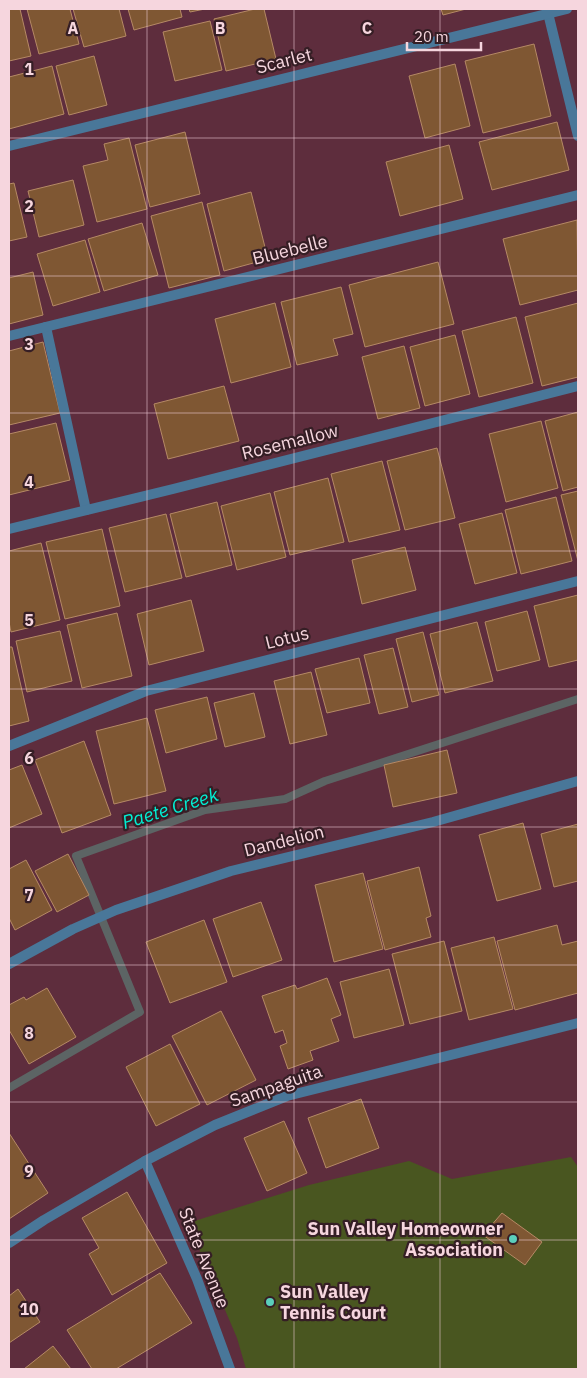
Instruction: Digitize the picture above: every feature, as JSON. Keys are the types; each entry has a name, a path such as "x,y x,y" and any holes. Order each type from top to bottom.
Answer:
{"street":[{"name":"Scarlet","path":"9,146 548,11 567,9"},
{"path":"548,11 578,136"},
{"name":"Bluebelle","path":"9,336 578,195"},
{"path":"46,327 86,510"},
{"name":"Rosemallow","path":"9,529 578,386"},
{"name":"Lotus","path":"9,746 146,691 578,581"},
{"name":"Dandelion","path":"9,964 73,929 116,910 231,871 433,822 578,781"},
{"name":"Sampaguita","path":"9,1243 44,1220 145,1161 215,1125 287,1096 578,1023"},
{"name":"State Avenue","path":"145,1161 197,1279 230,1369"}],"green space":[{"path":"571,1157 578,1167 578,1369 246,1369 237,1338 188,1223 309,1185 409,1161 452,1179"}],"building":[{"path":"9,9 20,9 31,56 9,61"},
{"path":"27,9 70,9 79,44 39,54"},
{"path":"73,9 119,9 126,36 84,47"},
{"path":"128,9 180,9 182,17 134,30"},
{"path":"189,9 205,9 190,12"},
{"path":"255,9 264,9 276,59 226,71 214,19"},
{"path":"441,9 466,9 443,15"},
{"path":"210,21 222,70 175,81 163,32"},
{"path":"534,44 551,116 483,133 465,61"},
{"path":"94,56 107,105 69,115 56,66"},
{"path":"455,64 470,126 425,138 409,76"},
{"path":"52,66 64,114 9,129 9,77"},
{"path":"557,122 569,170 492,190 479,142"},
{"path":"185,132 200,194 150,207 135,145"},
{"path":"129,138 147,209 97,222 83,166 108,160 104,144"},
{"path":"449,145 463,199 400,216 386,162"},
{"path":"73,180 84,225 39,237 28,191"},
{"path":"14,183 27,237 9,241 9,184"},
{"path":"251,192 268,259 224,271 207,204"},
{"path":"202,202 220,275 169,288 151,216"},
{"path":"577,220 578,290 520,305 503,239"},
{"path":"142,223 158,275 104,291 88,239"},
{"path":"85,240 100,292 53,306 37,254"},
{"path":"438,262 454,324 365,347 349,285"},
{"path":"33,272 43,315 9,324 9,278"},
{"path":"341,287 353,334 333,339 338,355 297,365 281,302"},
{"path":"275,303 291,367 231,383 215,319"},
{"path":"578,303 578,377 542,386 525,317"},
{"path":"516,317 533,383 479,397 462,331"},
{"path":"455,335 470,394 425,406 410,347"},
{"path":"43,342 60,413 9,425 9,351"},
{"path":"404,346 420,408 378,419 362,357"},
{"path":"224,386 239,441 168,459 154,404"},
{"path":"578,412 578,487 563,491 545,421"},
{"path":"541,421 558,488 506,502 489,434"},
{"path":"56,423 70,480 9,495 9,434"},
{"path":"437,448 455,518 405,530 387,461"},
{"path":"382,461 400,530 349,542 331,474"},
{"path":"328,478 344,542 290,555 274,492"},
{"path":"578,491 578,561 561,495"},
{"path":"270,493 286,557 237,570 221,506"},
{"path":"556,497 572,561 521,574 505,510"},
{"path":"217,502 232,565 186,577 170,514"},
{"path":"502,513 517,573 475,584 459,524"},
{"path":"166,514 182,578 125,592 109,528"},
{"path":"102,529 120,606 65,619 46,542"},
{"path":"41,543 60,620 11,632 9,622 9,551"},
{"path":"405,547 416,590 362,604 352,560"},
{"path":"578,595 578,660 549,667 534,606"},
{"path":"191,600 204,651 149,665 137,614"},
{"path":"527,611 540,660 497,671 485,622"},
{"path":"117,613 132,676 82,688 67,625"},
{"path":"477,622 493,681 445,693 430,634"},
{"path":"60,631 72,681 27,692 16,641"},
{"path":"423,632 439,695 412,702 396,639"},
{"path":"9,647 12,647 29,721 9,726"},
{"path":"393,648 408,707 379,714 364,655"},
{"path":"359,658 370,703 327,713 315,669"},
{"path":"311,672 327,735 290,744 274,681"},
{"path":"254,693 265,737 225,747 214,703"},
{"path":"207,697 217,739 166,753 155,710"},
{"path":"147,718 166,791 114,804 96,731"},
{"path":"84,741 111,815 62,833 35,760"},
{"path":"447,750 457,793 393,807 384,765"},
{"path":"22,765 42,814 9,828 9,770"},
{"path":"523,823 541,889 497,901 479,835"},
{"path":"578,824 578,881 554,887 541,834"},
{"path":"68,854 89,895 57,912 35,871"},
{"path":"26,860 52,910 15,930 9,918 9,869"},
{"path":"419,867 431,916 426,918 431,937 385,950 367,881"},
{"path":"363,873 383,949 334,962 315,885"},
{"path":"261,902 282,960 233,977 213,919"},
{"path":"204,920 227,982 170,1003 146,942"},
{"path":"557,925 562,945 578,941 578,993 515,1010 497,941"},
{"path":"494,937 513,1009 469,1020 451,948"},
{"path":"444,941 462,1011 410,1024 392,954"},
{"path":"389,969 404,1025 354,1038 340,982"},
{"path":"327,978 341,1015 331,1019 339,1041 310,1051 313,1060 288,1069 280,1046 287,1043 283,1030 275,1033 262,996 295,985 297,989"},
{"path":"47,988 76,1037 29,1064 9,1030 9,1005 24,997 26,1000"},
{"path":"221,1011 256,1080 207,1105 172,1036"},
{"path":"170,1044 200,1104 156,1126 126,1067"},
{"path":"361,1099 379,1148 326,1168 308,1118"},
{"path":"284,1121 307,1173 267,1191 244,1138"},
{"path":"9,1133 48,1193 9,1219"},
{"path":"127,1192 167,1263 112,1295 89,1254 99,1248 82,1218"},
{"name":"Sun Valley Homeowner Association","path":"502,1213 542,1242 525,1265 483,1235"},
{"path":"160,1273 192,1323 116,1369 92,1369 67,1330"},
{"path":"18,1289 40,1322 9,1343 9,1296"},
{"path":"53,1346 71,1369 24,1369"}],"waterway":[{"name":"Paete Creek","path":"9,1088 140,1012 76,856 205,810 285,799 325,781 578,699"}],"place":[{"name":"Sun Valley Homeowner Association","path":"513,1239"},
{"name":"Sun Valley Tennis Court","path":"270,1302"}]}
